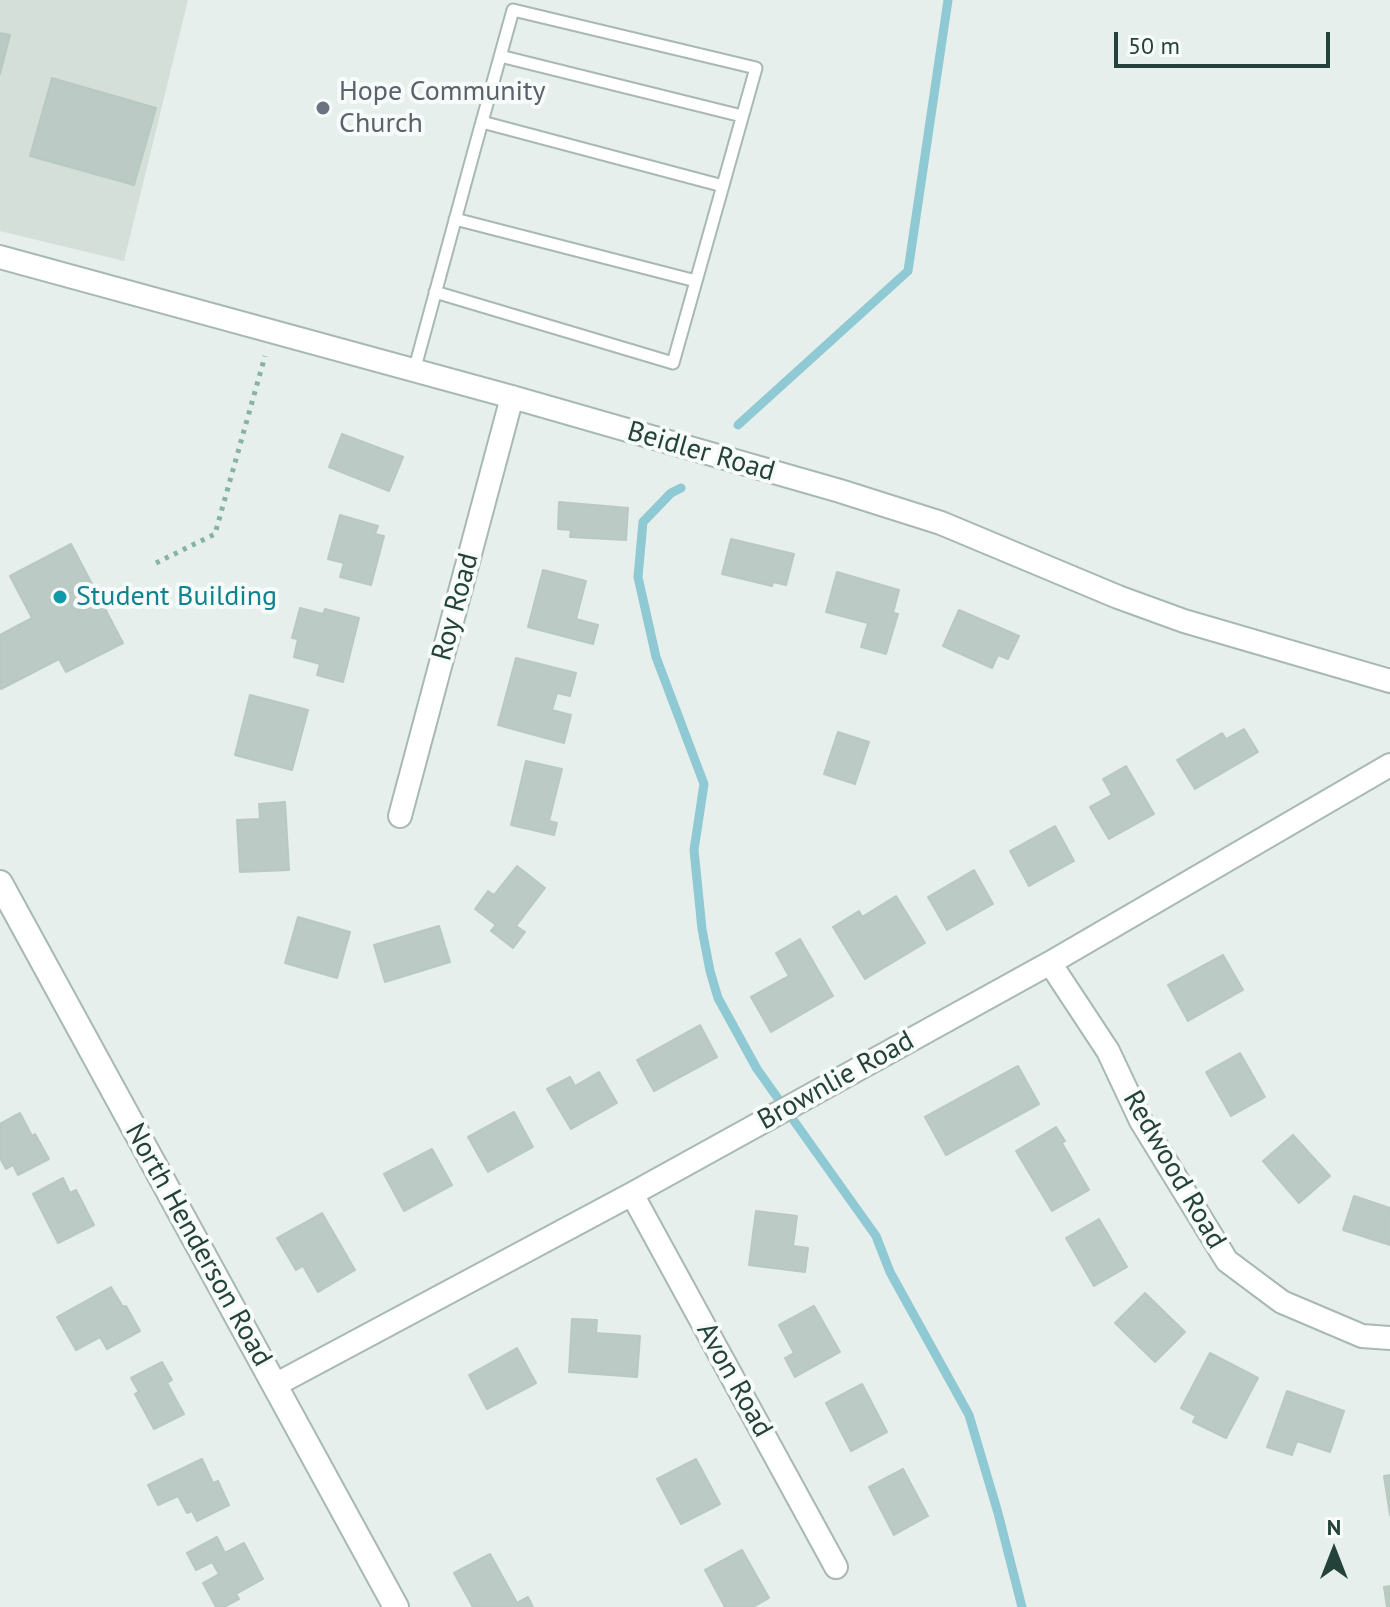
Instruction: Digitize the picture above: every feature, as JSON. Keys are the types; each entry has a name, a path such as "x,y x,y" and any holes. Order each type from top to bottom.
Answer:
{"street":[{"name":"Beidler Road","path":"0,257 512,397 941,523 1118,597 1184,621 1390,681"},
{"name":"Roy Road","path":"400,816 512,397"},
{"name":"Brownlie Road","path":"275,1385 632,1194 1050,963 1390,765"},
{"name":"North Henderson Road","path":"0,883 396,1607"},
{"name":"Redwood Road","path":"1050,963 1108,1051 1141,1121 1227,1261 1282,1302 1362,1336 1390,1338"},
{"name":"Avon Road","path":"632,1194 836,1567"}],"lane":[{"path":"414,371 435,292 455,219 513,10 756,68 673,363 435,292"},
{"path":"500,56 742,116"},
{"path":"482,122 723,186"},
{"path":"455,219 696,281"}],"path":[{"path":"156,563 215,534 271,332"}],"shaded area":[{"path":"0,0 188,0 124,261 0,231"}],"building":[{"path":"0,33 10,35 0,74"},
{"path":"52,78 156,108 134,185 30,156"},
{"path":"342,434 403,457 389,491 329,467"},
{"path":"559,502 628,508 626,540 570,537 571,530 558,529"},
{"path":"340,515 378,526 375,534 384,536 371,585 340,577 344,563 328,559"},
{"path":"731,539 794,554 786,585 773,582 772,586 722,574"},
{"name":"Student Building","path":"71,544 123,643 66,672 59,659 1,689 0,635 32,618 10,576"},
{"path":"543,570 586,581 576,619 598,625 593,644 528,627"},
{"path":"837,572 899,590 893,613 898,614 886,654 861,647 868,623 826,612"},
{"path":"300,608 323,614 325,609 359,618 343,682 317,675 320,664 294,657 298,639 292,638"},
{"path":"959,610 1019,636 1008,659 998,655 992,668 943,646"},
{"path":"516,658 576,673 570,696 557,693 552,710 571,715 564,743 498,725"},
{"path":"250,695 308,710 292,770 235,755"},
{"path":"1244,729 1258,752 1195,789 1177,760 1222,733 1226,739"},
{"path":"838,732 869,742 855,784 824,774"},
{"path":"526,761 562,769 549,821 557,823 554,835 511,825"},
{"path":"1126,766 1154,814 1109,839 1090,807 1112,795 1103,779"},
{"path":"285,802 289,870 240,872 237,820 260,819 259,804"},
{"path":"1055,826 1074,861 1029,886 1010,851"},
{"path":"517,866 545,888 516,926 525,932 513,948 491,931 496,925 475,909 488,891 494,895"},
{"path":"974,870 993,904 947,930 928,897"},
{"path":"896,896 925,943 865,979 833,927 859,911 862,917"},
{"path":"298,917 350,932 337,978 285,963"},
{"path":"439,926 450,962 385,982 374,945"},
{"path":"800,939 833,996 771,1032 751,997 789,976 776,953"},
{"path":"1223,955 1243,990 1188,1021 1168,985"},
{"path":"700,1025 717,1057 654,1091 637,1060"},
{"path":"1240,1053 1265,1097 1231,1116 1206,1072"},
{"path":"1018,1066 1039,1104 946,1155 925,1117"},
{"path":"599,1072 617,1103 571,1129 547,1089 570,1077 575,1086"},
{"path":"514,1112 533,1147 488,1172 468,1137"},
{"path":"20,1113 49,1159 18,1175 13,1165 6,1169 0,1158 0,1124"},
{"path":"1056,1127 1089,1190 1052,1211 1016,1151"},
{"path":"1293,1135 1330,1176 1299,1203 1263,1161"},
{"path":"432,1149 452,1185 404,1211 384,1174"},
{"path":"63,1178 70,1193 76,1190 94,1225 58,1243 33,1194"},
{"path":"1354,1196 1390,1208 1390,1245 1343,1230"},
{"path":"756,1211 797,1216 793,1246 808,1248 805,1272 749,1265"},
{"path":"322,1213 355,1270 318,1292 303,1266 296,1270 277,1238"},
{"path":"1099,1219 1127,1267 1094,1286 1066,1238"},
{"path":"111,1287 140,1331 107,1349 100,1337 76,1350 57,1317"},
{"path":"1145,1293 1185,1332 1155,1362 1115,1323"},
{"path":"814,1306 840,1352 795,1377 785,1358 794,1353 779,1325"},
{"path":"572,1319 597,1320 596,1333 640,1336 637,1377 569,1372"},
{"path":"517,1348 536,1383 487,1409 469,1375"},
{"path":"1210,1353 1258,1378 1226,1438 1193,1422 1196,1416 1181,1408"},
{"path":"162,1362 172,1380 167,1383 184,1414 154,1429 135,1394 139,1392 131,1378"},
{"path":"862,1384 887,1432 851,1451 826,1403"},
{"path":"1287,1391 1344,1411 1330,1452 1297,1441 1292,1455 1267,1447"},
{"path":"202,1459 213,1483 218,1481 229,1505 197,1521 192,1511 187,1513 178,1496 158,1505 148,1485"},
{"path":"696,1459 720,1504 681,1524 657,1479"},
{"path":"903,1469 928,1516 894,1535 869,1487"},
{"path":"1390,1475 1390,1515 1384,1476"},
{"path":"217,1537 225,1553 244,1543 263,1579 236,1594 239,1599 224,1607 216,1607 203,1583 219,1574 212,1562 196,1570 187,1553"},
{"path":"742,1550 769,1598 753,1607 725,1607 705,1570"},
{"path":"490,1554 517,1603 528,1597 533,1607 473,1607 454,1573"},
{"path":"1390,1586 1390,1607 1387,1607 1384,1587"}],"waterway":[{"path":"738,425 908,271 948,0"},
{"path":"681,488 671,493 643,522 638,577 656,657 704,784 694,850 702,929 718,998 757,1069 876,1236 890,1272 969,1415 1022,1607"}],"place":[{"name":"Hope Community Church","path":"323,108"},
{"name":"Student Building","path":"60,597"}]}
